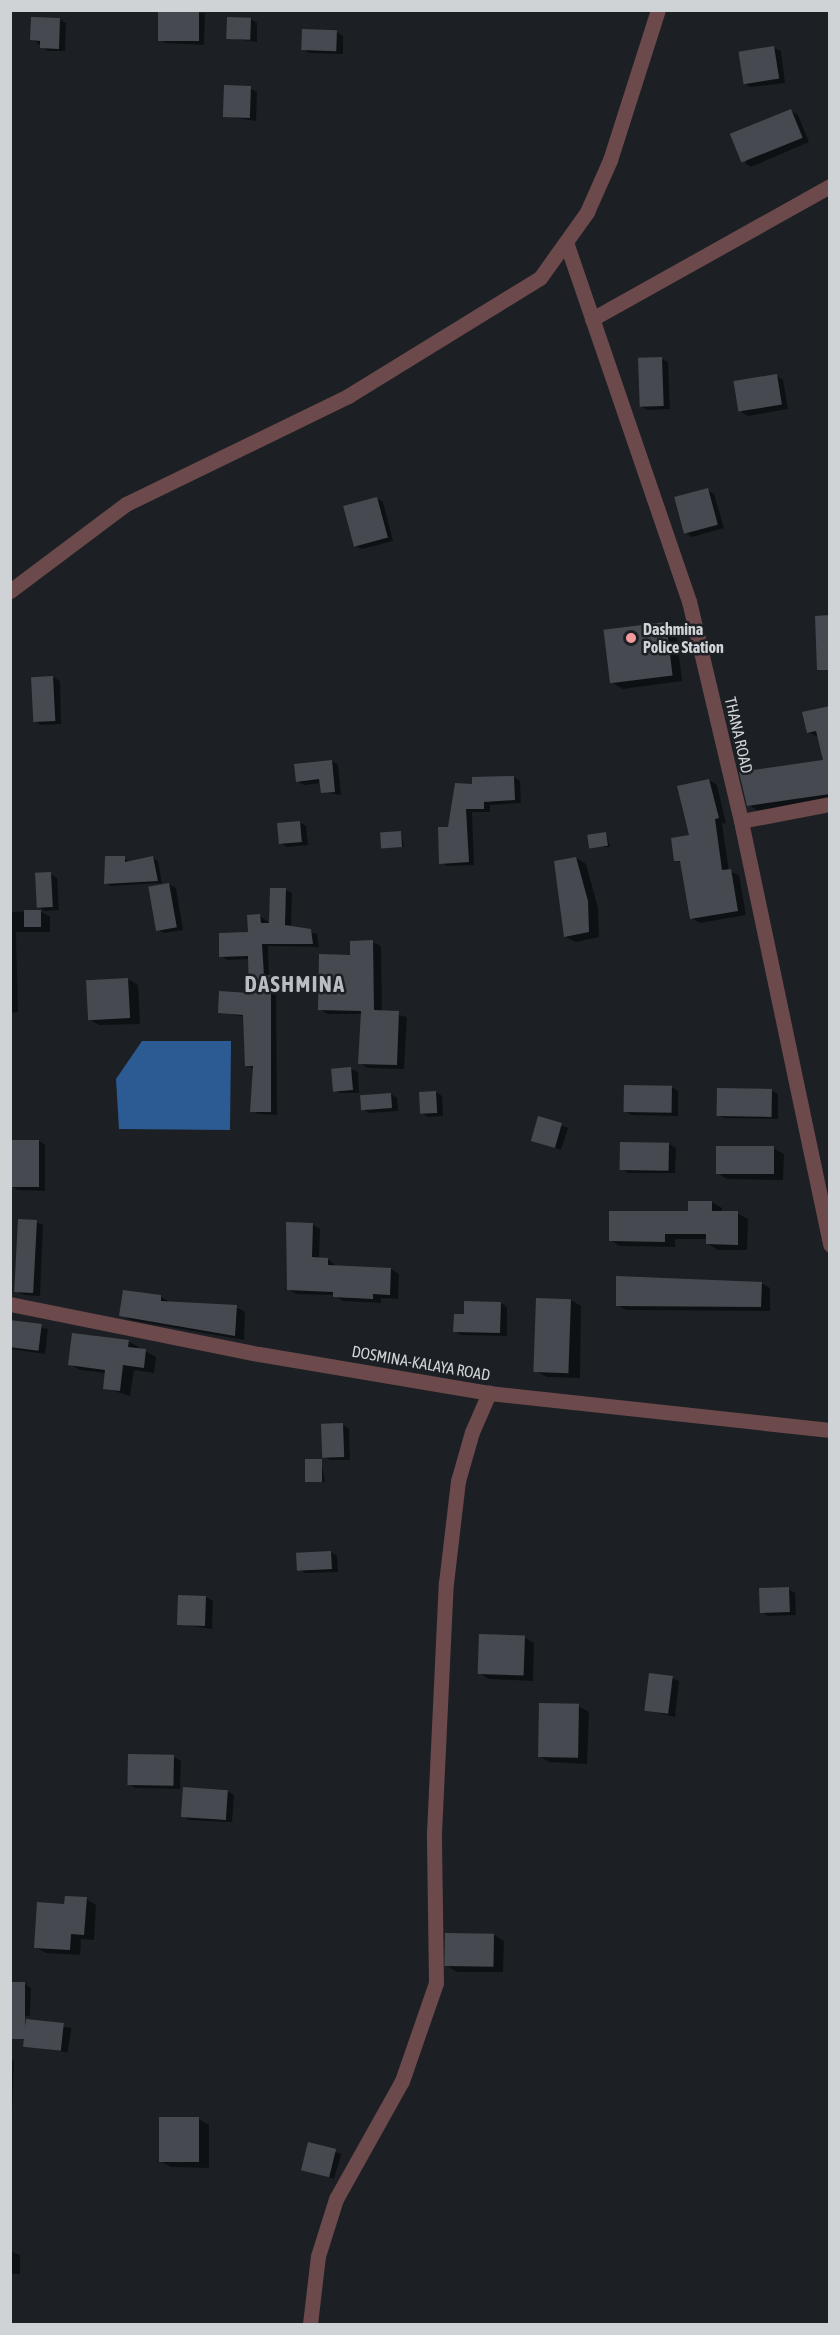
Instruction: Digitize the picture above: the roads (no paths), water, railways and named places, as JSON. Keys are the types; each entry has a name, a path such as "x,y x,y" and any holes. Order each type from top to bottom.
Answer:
{"street":[{"path":"10,591 126,504 348,396 540,278 567,246 610,160 658,10"},
{"path":"592,319 830,186"},
{"name":"THANA ROAD","path":"567,246 689,601 741,821 830,1245"},
{"path":"741,821 830,804"},
{"name":"DOSMINA-KALAYA ROAD","path":"10,1304 259,1354 489,1393 830,1430"},
{"path":"310,2325 318,2256 336,2199 402,2081 436,1983 434,1833 446,1583 458,1481 472,1432 489,1393"}],"water":[{"path":"142,1041 231,1041 230,1130 119,1129 116,1079"}],"place":[{"name":"Dashmina Police Station","path":"631,638"}],"district":[{"name":"DASHMINA","path":"295,985"}]}
